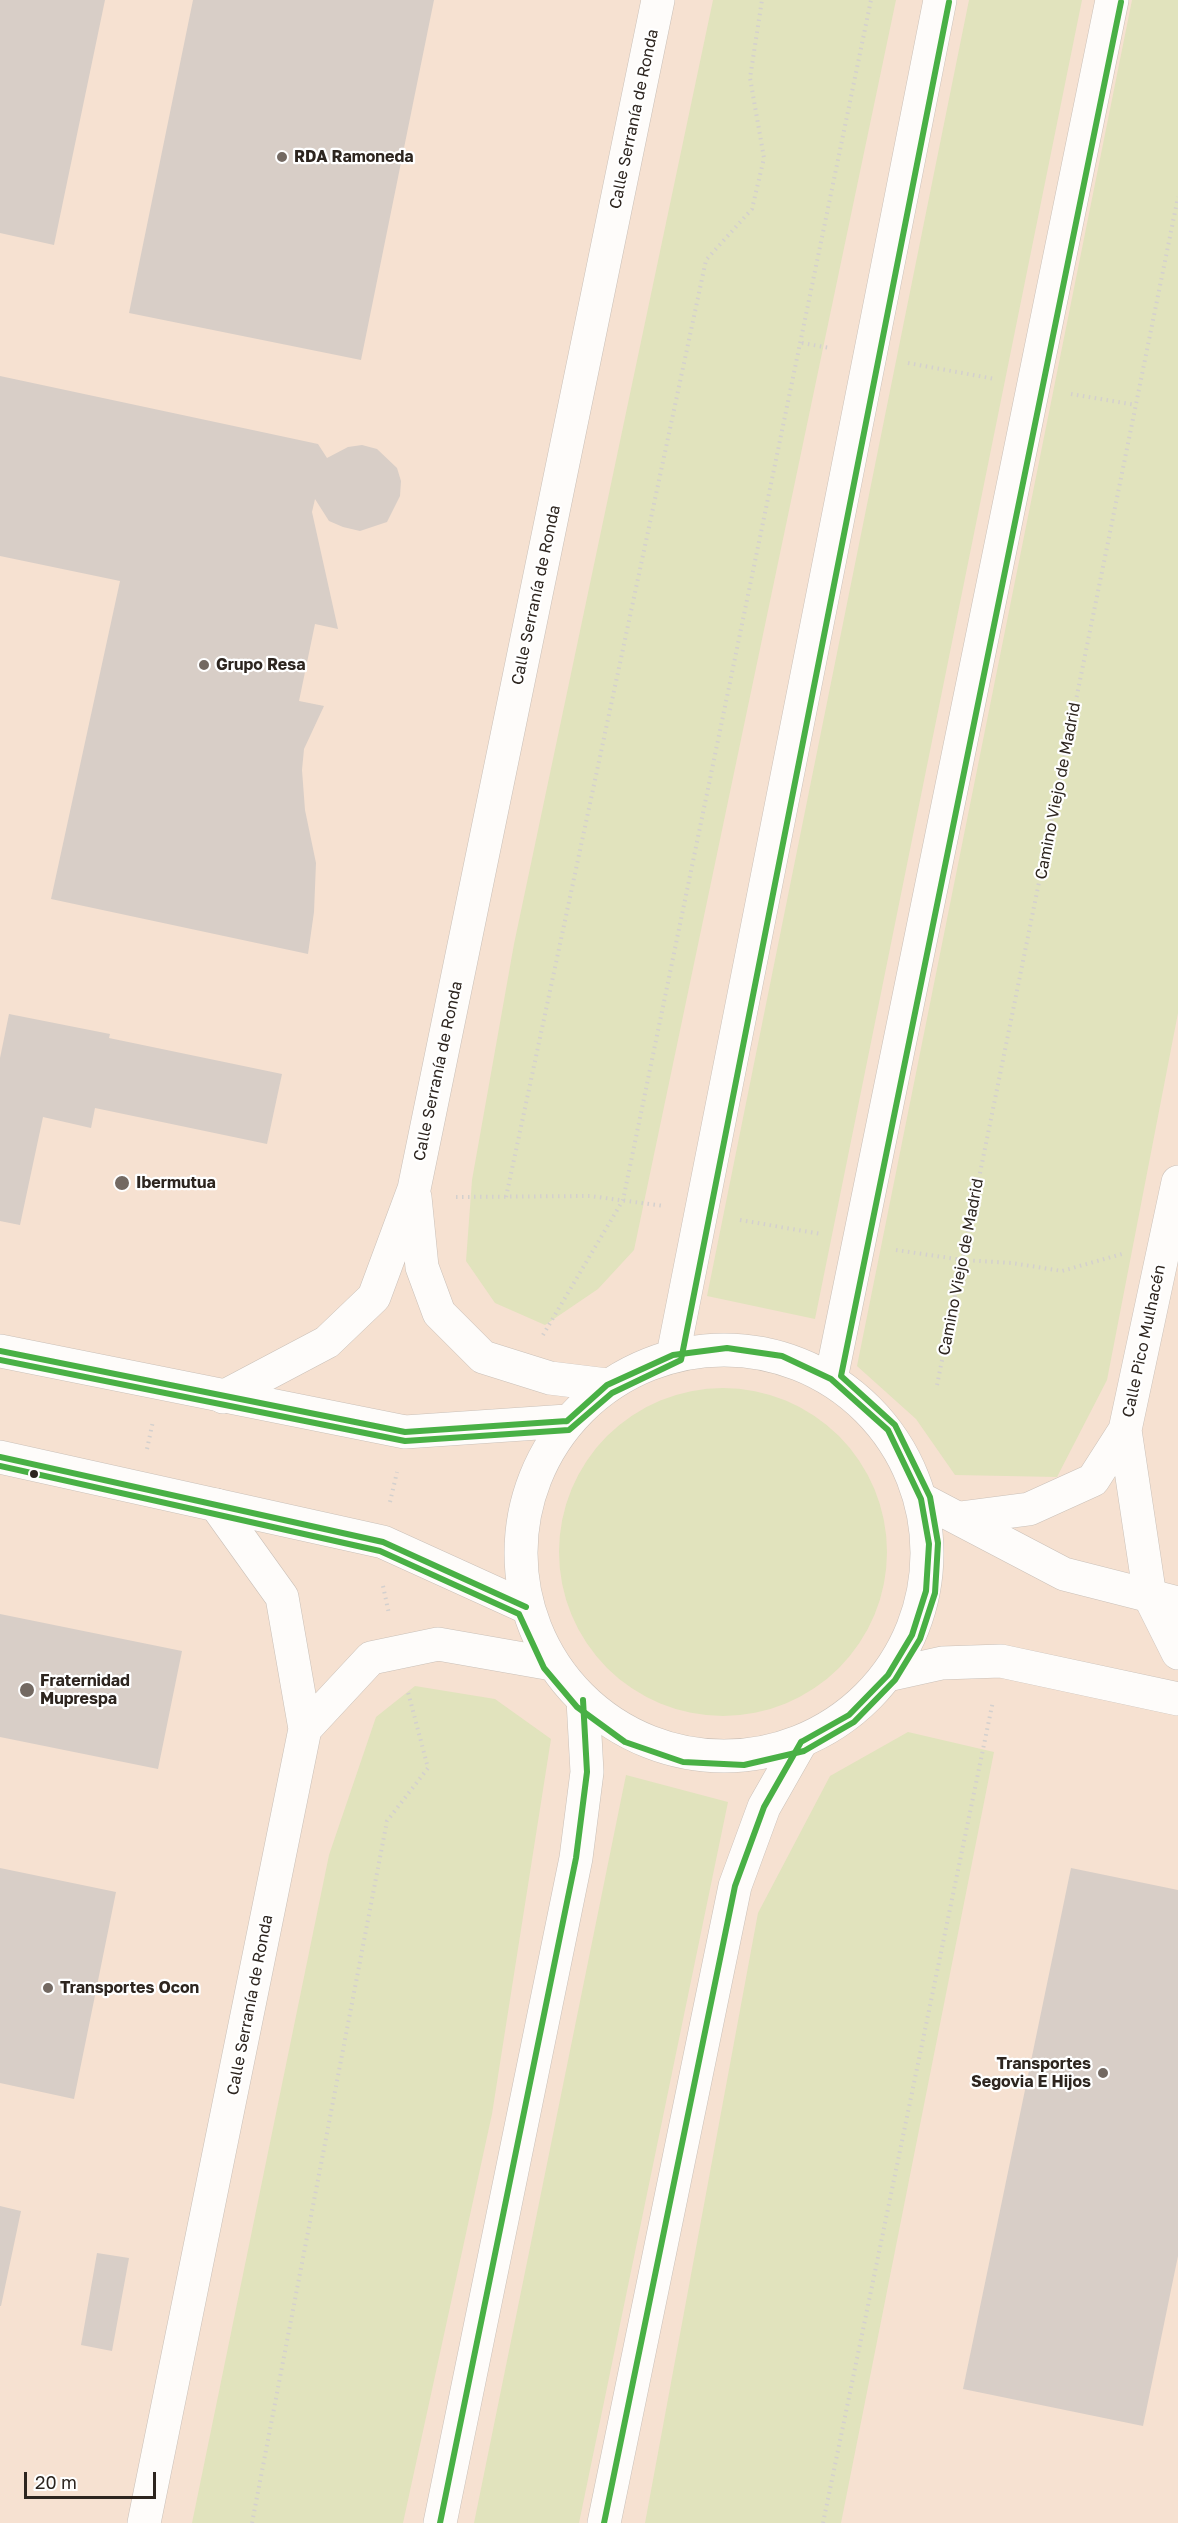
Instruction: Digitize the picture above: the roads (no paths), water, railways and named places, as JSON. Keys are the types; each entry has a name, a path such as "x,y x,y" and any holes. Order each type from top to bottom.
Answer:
{"street":[{"name":"Calle Serranía de Ronda","path":"414,1190 658,0"},
{"path":"673,1355 940,0"},
{"path":"831,1378 1112,0"},
{"name":"Calle Pico Mulhacén","path":"960,1518 1029,1509 1093,1480 1125,1430 1178,1182"},
{"path":"414,1190 422,1267 439,1313 460,1335 483,1357 550,1378 607,1385"},
{"path":"223,1397 327,1342 374,1297 414,1190"},
{"path":"727,1348 782,1356 831,1378 888,1430 921,1499 929,1544 926,1591 912,1635 888,1675 849,1715 801,1742 744,1756 686,1753 630,1734 583,1700 552,1664 526,1607 519,1558 524,1509 540,1462 567,1421 607,1385 673,1355 727,1348"},
{"path":"0,1351 405,1432 567,1421"},
{"name":"Calle Pico Mulhacén","path":"1125,1430 1178,1653"},
{"path":"0,1457 383,1542 526,1607"},
{"path":"921,1499 1064,1574 1164,1600"},
{"name":"Calle Serranía de Ronda","path":"144,2523 305,1730 282,1597 216,1505"},
{"path":"305,1730 371,1658 438,1644 552,1664"},
{"path":"888,1675 942,1663 1001,1661 1178,1699"},
{"path":"440,2523 576,1858 587,1772 583,1700"},
{"path":"604,2523 735,1886 764,1807 801,1742"}],"place":[{"name":"RDA Ramoneda","path":"282,157"},
{"name":"Grupo Resa","path":"204,665"},
{"name":"Ibermutua","path":"122,1183"},
{"name":"Fraternidad Muprespa","path":"27,1690"},
{"name":"Transportes Ocon","path":"48,1988"},
{"name":"Transportes Segovia E Hijos","path":"1103,2073"}]}
